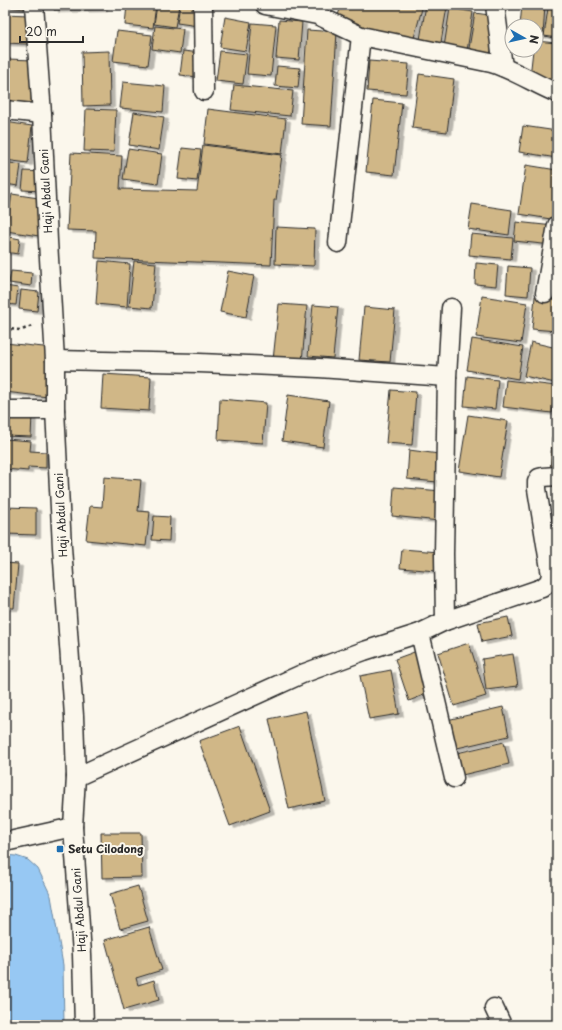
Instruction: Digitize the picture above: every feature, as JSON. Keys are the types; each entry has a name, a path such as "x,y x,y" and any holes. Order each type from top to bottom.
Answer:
{"street":[{"name":"Haji Abdul Gani","path":"34,5 42,114 55,360 55,410 73,709 76,778 73,827 82,954 84,1025"},
{"path":"203,5 204,91"},
{"path":"265,5 317,15 361,36 491,62 557,93"},
{"path":"495,5 503,67"},
{"path":"338,243 361,36"},
{"path":"5,110 42,114"},
{"path":"545,293 557,225"},
{"path":"445,608 444,554 447,377 451,308"},
{"path":"55,360 199,363 319,368 447,377"},
{"path":"5,410 55,410"},
{"path":"76,778 302,674 364,651 420,633 445,608 542,588 549,582 551,575 537,482 539,478 543,476 557,476"},
{"path":"420,633 454,778"},
{"path":"5,842 73,827"},
{"path":"494,1008 502,1025"}],"path":[{"path":"5,329 22,330 53,318"}],"water":[{"path":"5,855 16,856 28,860 38,869 51,896 63,965 64,1025 5,1025"}],"building":[{"path":"5,5 26,5 25,9 5,7"},
{"path":"54,5 103,5 103,9 54,10"},
{"path":"127,5 156,5 153,28 125,25"},
{"path":"157,5 179,6 175,27 154,24"},
{"path":"180,5 201,5 198,26 177,23"},
{"path":"341,5 423,5 412,45 336,23"},
{"path":"426,5 447,7 440,48 419,45"},
{"path":"522,5 545,5 544,20 544,18 521,18"},
{"path":"450,8 473,12 467,51 444,47"},
{"path":"548,8 557,9 557,38 544,36"},
{"path":"475,13 496,16 490,58 468,54"},
{"path":"5,14 28,15 27,44 5,43"},
{"path":"225,17 251,22 246,51 220,47"},
{"path":"279,20 302,22 299,60 276,58"},
{"path":"252,23 276,25 271,76 247,74"},
{"path":"155,26 183,29 180,53 152,49"},
{"path":"307,30 337,32 331,126 301,124"},
{"path":"117,31 152,35 148,65 113,61"},
{"path":"544,42 557,43 557,80 530,77 532,58 544,58"},
{"path":"109,51 110,105 83,106 82,52"},
{"path":"183,51 201,53 198,77 180,75"},
{"path":"220,51 247,54 243,84 216,81"},
{"path":"8,59 33,60 31,104 5,102"},
{"path":"369,61 409,64 406,94 367,91"},
{"path":"277,66 300,68 298,88 275,86"},
{"path":"419,74 454,79 447,132 412,128"},
{"path":"123,82 165,86 163,112 120,108"},
{"path":"234,85 293,91 290,116 231,110"},
{"path":"373,100 402,103 394,175 366,172"},
{"path":"86,109 116,110 114,152 84,151"},
{"path":"208,109 286,119 282,154 204,144"},
{"path":"134,112 164,117 159,150 129,145"},
{"path":"5,122 32,126 28,163 5,160"},
{"path":"523,126 557,131 557,158 519,152"},
{"path":"203,145 282,155 276,200 274,200 271,265 95,258 96,231 67,230 71,153 122,156 120,189 197,191"},
{"path":"182,148 201,150 197,181 178,179"},
{"path":"128,149 162,154 158,184 123,179"},
{"path":"5,162 21,165 18,186 5,184"},
{"path":"526,165 557,170 557,220 519,214"},
{"path":"24,171 43,172 42,191 22,190"},
{"path":"12,194 45,199 39,236 6,231"},
{"path":"472,204 512,210 509,235 468,229"},
{"path":"516,222 554,226 552,245 514,241"},
{"path":"276,227 315,229 314,266 275,264"},
{"path":"471,234 513,238 511,259 469,255"},
{"path":"5,236 20,239 18,254 5,252"},
{"path":"99,261 130,264 127,307 96,304"},
{"path":"134,261 156,263 152,308 129,306"},
{"path":"476,263 498,265 496,286 475,284"},
{"path":"508,266 530,268 528,296 506,294"},
{"path":"11,271 32,273 31,286 9,283"},
{"path":"228,271 254,276 246,317 220,312"},
{"path":"5,286 18,288 16,305 5,304"},
{"path":"21,290 39,292 37,311 19,309"},
{"path":"482,296 527,303 521,343 476,337"},
{"path":"535,296 557,298 557,331 532,329"},
{"path":"279,304 307,306 302,362 273,360"},
{"path":"313,305 338,307 333,358 308,356"},
{"path":"364,307 395,310 390,362 359,360"},
{"path":"472,339 523,347 518,379 467,370"},
{"path":"531,342 557,348 557,371 555,383 524,376"},
{"path":"5,343 53,348 48,397 5,392"},
{"path":"103,374 151,377 149,411 101,408"},
{"path":"467,376 498,380 495,409 464,406"},
{"path":"506,380 556,386 552,413 503,407"},
{"path":"391,390 416,392 412,445 386,443"},
{"path":"288,395 329,401 323,447 282,441"},
{"path":"220,399 266,403 263,443 218,440"},
{"path":"5,413 32,414 31,437 5,436"},
{"path":"468,415 508,421 499,477 459,471"},
{"path":"552,437 557,437 557,472 550,472"},
{"path":"5,439 31,441 30,451 46,452 46,468 28,467 28,471 5,469"},
{"path":"409,450 439,454 437,482 407,479"},
{"path":"104,477 141,480 138,511 150,512 146,546 86,540 90,506 102,507"},
{"path":"394,487 442,491 439,521 392,516"},
{"path":"5,507 36,508 36,535 5,534"},
{"path":"154,516 170,517 169,541 152,540"},
{"path":"402,549 439,552 437,571 400,568"},
{"path":"5,563 18,564 14,608 5,608"},
{"path":"508,617 512,636 482,642 478,623"},
{"path":"469,643 486,696 454,706 438,653"},
{"path":"417,651 431,692 409,701 395,659"},
{"path":"513,654 518,686 486,690 482,659"},
{"path":"391,670 399,714 369,719 360,676"},
{"path":"503,707 509,736 453,749 453,734 447,720"},
{"path":"306,711 325,801 289,809 269,719"},
{"path":"240,726 270,811 230,826 199,741"},
{"path":"504,742 509,764 462,775 457,753"},
{"path":"101,833 141,833 142,877 102,878"},
{"path":"138,886 148,921 120,929 110,894"},
{"path":"149,927 162,970 136,978 138,985 154,980 159,1000 124,1010 105,940"}],"place":[{"name":"Setu Cilodong","path":"60,849"}]}
